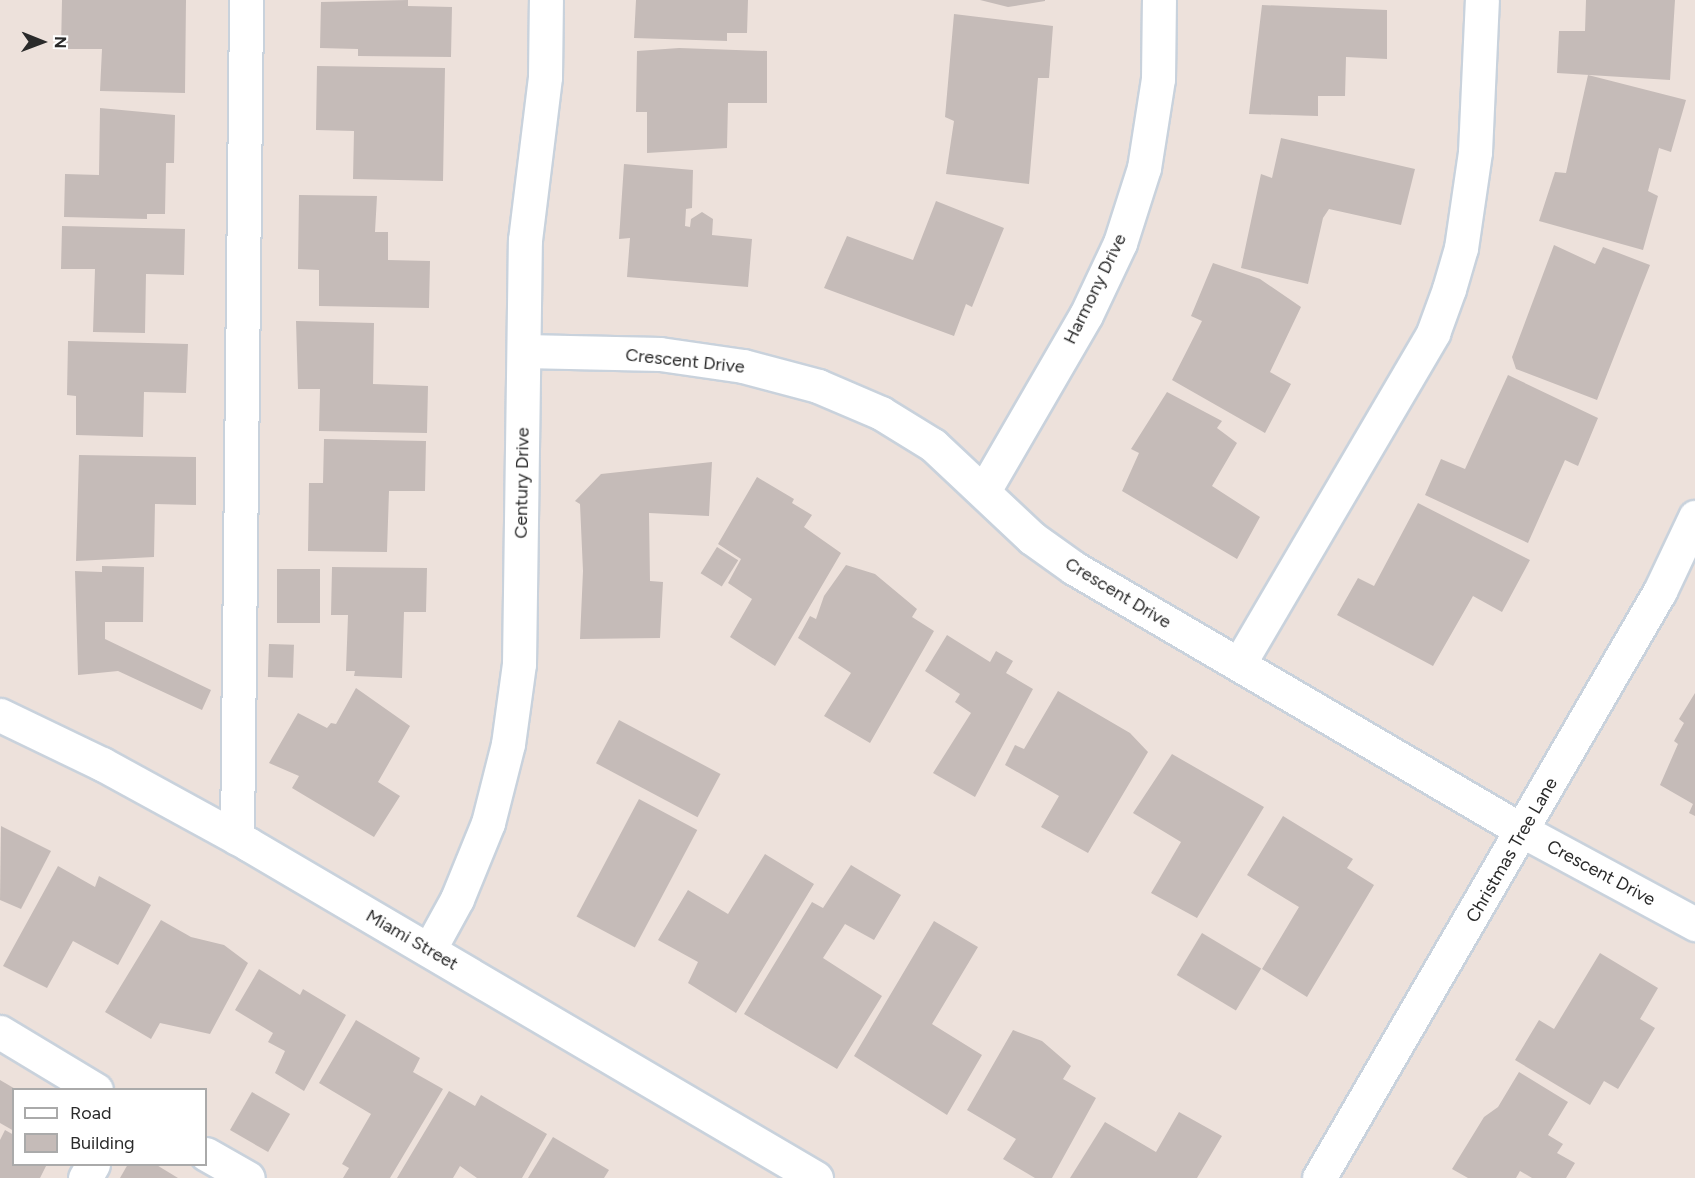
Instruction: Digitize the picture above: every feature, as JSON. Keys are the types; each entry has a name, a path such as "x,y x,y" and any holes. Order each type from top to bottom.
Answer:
{"street":[{"path":"237,838 246,0"},
{"name":"Century Drive","path":"429,950 457,899 488,823 508,744 519,664 525,240 545,77 546,0"},
{"name":"Harmony Drive","path":"985,489 1086,315 1120,243 1144,168 1156,90 1159,0"},
{"path":"1239,664 1433,333 1461,248 1475,152 1482,0"},
{"name":"Crescent Drive","path":"524,351 660,354 742,366 818,386 881,413 933,445 985,489 1032,538 1074,568 1523,831 1695,924"},
{"name":"Christmas Tree Lane","path":"1319,1178 1523,831 1660,591 1695,517"},
{"name":"Miami Street","path":"0,715 102,764 237,838 816,1178"},
{"path":"0,1032 94,1088"},
{"path":"207,1155 248,1178"}],"building":[{"path":"62,0 186,0 185,93 100,91 102,49 61,49"},
{"path":"408,0 408,6 452,7 451,57 358,56 358,49 320,48 321,2"},
{"path":"636,0 748,0 747,33 727,33 727,41 634,38"},
{"path":"980,0 1045,0 1045,1 1008,7"},
{"path":"1586,0 1675,0 1670,80 1557,73 1559,31 1585,31"},
{"path":"1262,5 1387,10 1387,59 1346,57 1345,96 1318,96 1318,116 1249,114"},
{"path":"954,14 1053,26 1049,78 1038,78 1029,184 946,174 954,121 945,117"},
{"path":"679,48 767,51 767,103 728,103 727,148 647,153 647,112 636,112 637,51"},
{"path":"317,66 445,68 443,181 353,179 354,131 316,130"},
{"path":"1588,75 1686,100 1671,152 1659,148 1648,191 1658,196 1643,250 1539,221 1555,172 1566,173"},
{"path":"100,108 175,115 174,163 166,163 165,214 147,214 147,219 64,217 65,174 99,175"},
{"path":"1281,138 1415,169 1401,225 1329,209 1323,218 1308,284 1241,268 1261,174 1272,178"},
{"path":"624,164 693,170 692,208 686,209 685,226 690,227 691,219 702,212 713,219 712,235 752,239 748,287 627,277 630,238 619,239"},
{"path":"299,195 377,196 375,232 388,232 388,260 430,261 429,308 319,306 319,270 298,269"},
{"path":"936,201 1004,228 972,307 966,304 954,336 824,288 847,236 913,260"},
{"path":"62,226 185,229 184,275 146,274 145,333 93,332 95,269 61,269"},
{"path":"1554,245 1595,264 1603,247 1650,265 1597,400 1516,369 1512,357"},
{"path":"1213,263 1260,279 1301,307 1270,372 1291,384 1265,433 1172,380 1202,321 1191,316"},
{"path":"296,321 374,323 373,384 428,386 427,433 319,431 320,389 298,389"},
{"path":"68,341 188,344 186,393 144,392 143,437 76,435 76,396 67,395"},
{"path":"1508,375 1598,418 1578,466 1565,460 1528,543 1425,495 1441,459 1465,469"},
{"path":"1167,392 1222,421 1217,428 1237,443 1212,486 1260,517 1237,559 1122,491 1139,453 1131,449"},
{"path":"324,439 426,441 425,491 389,491 387,552 308,551 309,483 323,483"},
{"path":"79,455 196,457 196,505 155,504 154,557 76,561"},
{"path":"712,462 709,516 649,513 650,581 663,582 660,638 580,639 583,571 580,504 575,501 601,474"},
{"path":"757,477 794,499 792,503 812,515 804,527 841,553 775,666 730,637 752,599 728,583 741,559 718,544"},
{"path":"1418,503 1530,560 1502,612 1473,596 1433,666 1337,615 1358,578 1374,586"},
{"path":"717,547 738,560 722,587 701,573"},
{"path":"846,565 875,574 917,609 912,617 934,631 870,743 824,716 851,673 798,638 810,616 816,619 824,596"},
{"path":"102,566 144,567 143,622 105,622 105,639 211,690 202,710 118,671 78,675 75,571 102,572"},
{"path":"332,567 427,568 426,612 404,612 402,678 354,676 355,671 346,671 348,615 331,615"},
{"path":"277,569 320,569 320,623 277,623"},
{"path":"947,635 990,662 996,651 1013,661 1006,673 1033,689 975,797 933,773 971,713 955,702 960,694 925,671"},
{"path":"269,644 294,645 293,678 268,677"},
{"path":"356,688 410,726 378,782 400,796 374,837 292,788 299,776 269,763 298,713 327,728 331,723 336,724"},
{"path":"1058,691 1130,733 1148,752 1088,853 1041,827 1059,796 1005,765 1015,745 1024,749"},
{"path":"1695,693 1695,816 1689,813 1693,804 1660,785 1678,744 1674,741 1684,723 1679,719"},
{"path":"619,720 721,774 698,817 596,763"},
{"path":"1172,754 1264,807 1197,918 1151,893 1181,842 1133,813"},
{"path":"639,799 697,830 635,947 577,916"},
{"path":"1283,816 1353,859 1347,868 1374,885 1307,997 1262,969 1299,907 1247,875"},
{"path":"1,826 51,851 21,909 0,900"},
{"path":"765,854 814,884 736,1013 688,983 698,962 658,940 688,890 728,914"},
{"path":"851,865 901,895 874,940 845,924 823,958 882,996 837,1069 744,1014 812,902 823,908"},
{"path":"58,866 95,887 99,876 151,905 118,965 73,941 47,988 3,966"},
{"path":"161,920 191,937 224,945 248,963 210,1034 160,1023 151,1039 105,1012"},
{"path":"934,921 978,947 932,1024 982,1055 947,1115 854,1056"},
{"path":"1202,933 1261,969 1236,1011 1177,975"},
{"path":"1600,953 1658,988 1640,1019 1655,1028 1618,1089 1604,1081 1590,1105 1515,1060 1539,1020 1554,1029"},
{"path":"259,969 300,995 303,989 346,1015 304,1091 275,1073 285,1051 268,1042 273,1033 235,1010"},
{"path":"356,1020 420,1058 413,1072 443,1089 390,1178 343,1178 349,1168 342,1164 371,1114 319,1083"},
{"path":"1013,1030 1042,1041 1071,1066 1063,1079 1096,1098 1052,1178 1035,1178 1003,1159 1016,1139 967,1110"},
{"path":"1519,1072 1568,1102 1548,1135 1563,1144 1557,1153 1575,1163 1566,1178 1532,1178 1520,1171 1516,1178 1468,1178 1452,1169 1484,1117 1498,1107"},
{"path":"0,1080 14,1088 12,1130 0,1123"},
{"path":"449,1091 475,1106 481,1095 547,1134 522,1178 477,1178 460,1166 453,1178 397,1178"},
{"path":"252,1092 290,1114 268,1152 230,1130"},
{"path":"1179,1112 1222,1136 1197,1178 1070,1178 1105,1122 1156,1152"},
{"path":"5,1130 12,1134 12,1166 46,1166 40,1178 0,1178 0,1140"},
{"path":"553,1137 609,1170 604,1178 528,1178"},
{"path":"127,1166 158,1166 178,1178 120,1178"}]}
